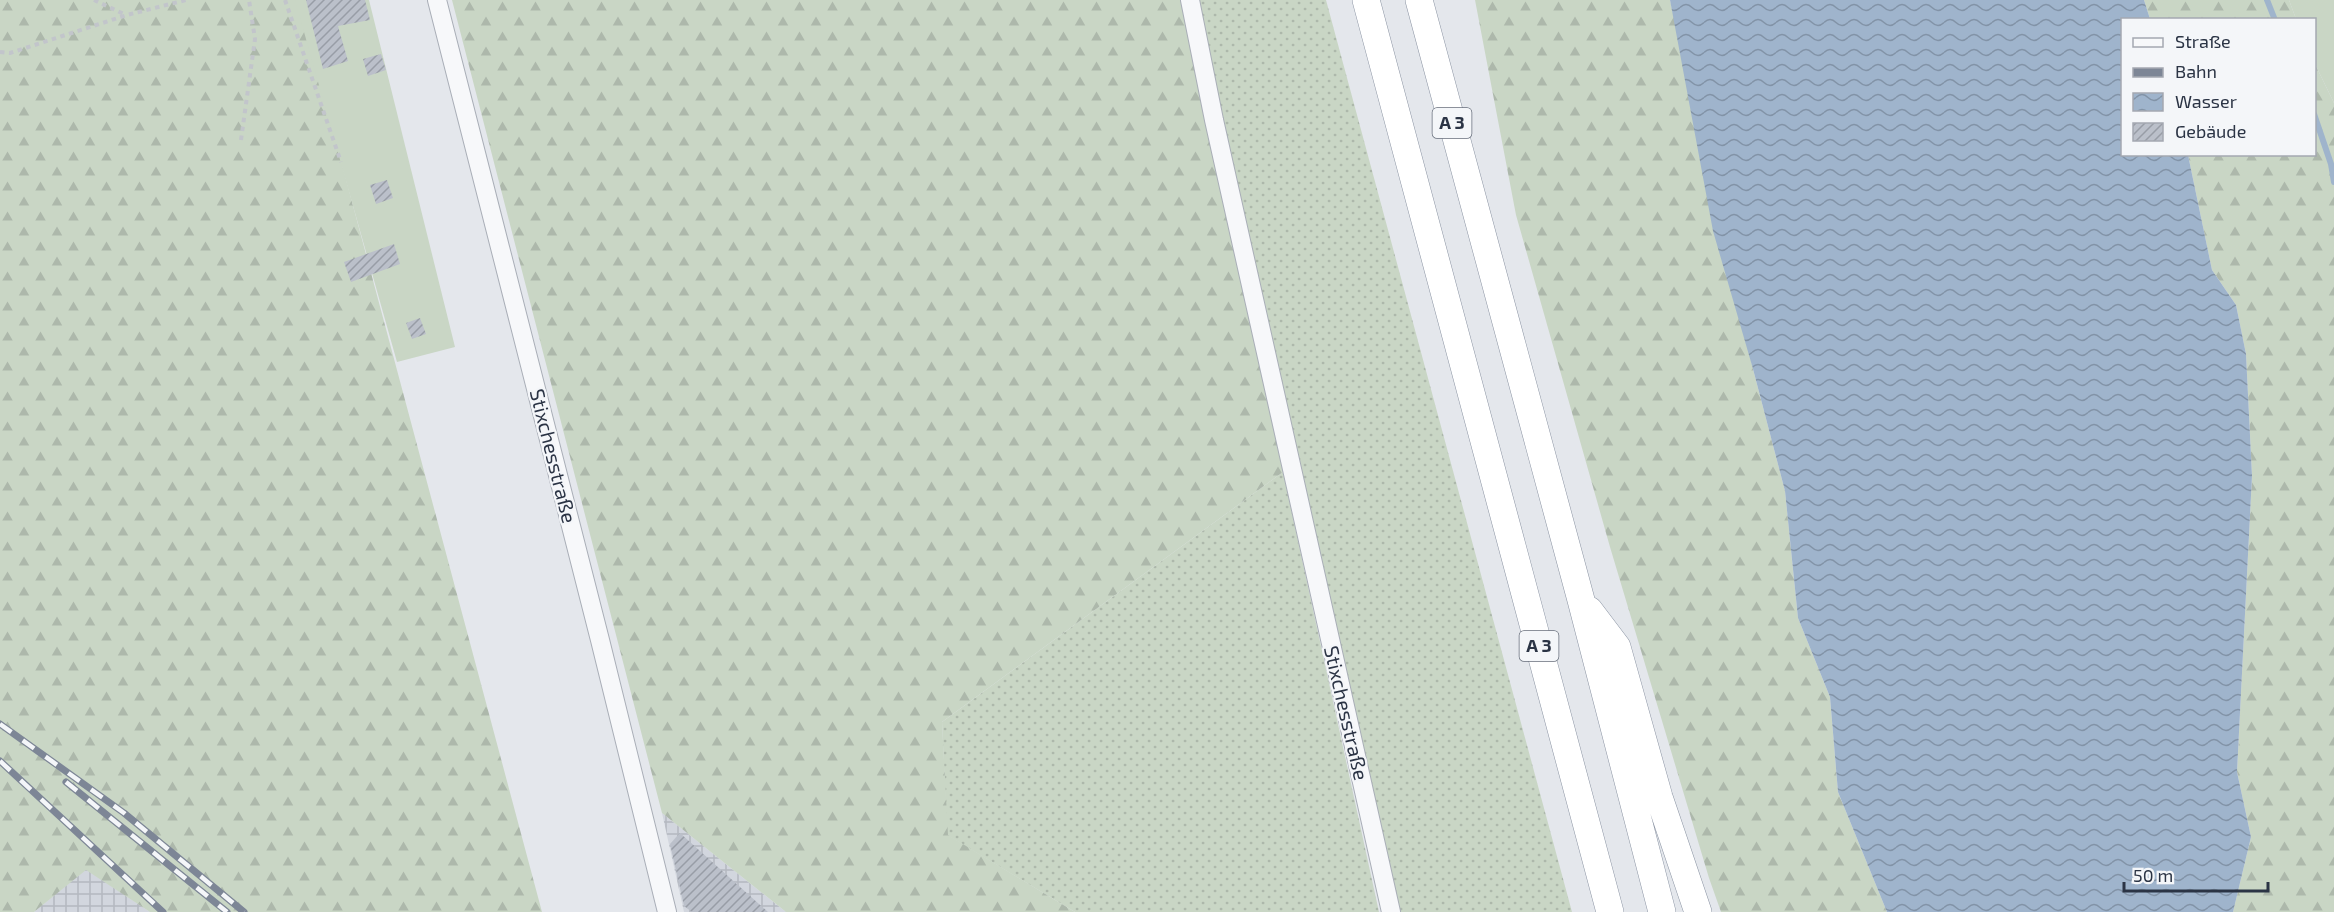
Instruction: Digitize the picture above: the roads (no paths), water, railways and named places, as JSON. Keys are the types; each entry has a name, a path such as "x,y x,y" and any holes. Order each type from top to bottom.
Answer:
{"highway":[{"name":"A 3","path":"1366,0 1610,912"},
{"name":"A 3","path":"1419,0 1581,600 1662,912"},
{"path":"1581,600 1617,647 1659,797 1698,912"}],"street":[{"name":"Stixchesstraße","path":"437,0 667,912"},
{"name":"Stixchesstraße","path":"1190,0 1214,120 1391,912"}],"water":[{"path":"1670,0 2144,0 2150,18 2121,18 2121,156 2188,156 2212,270 2236,305 2246,354 2252,476 2237,772 2251,837 2233,912 1887,912 1838,792 1830,697 1798,618 1785,491 1713,231"}],"waterway":[{"path":"2267,0 2274,18"},
{"path":"2316,120 2331,164 2334,182"}],"railway":[{"path":"0,724 124,813 244,912"},
{"path":"0,761 163,912"},
{"path":"66,782 227,912"}]}
